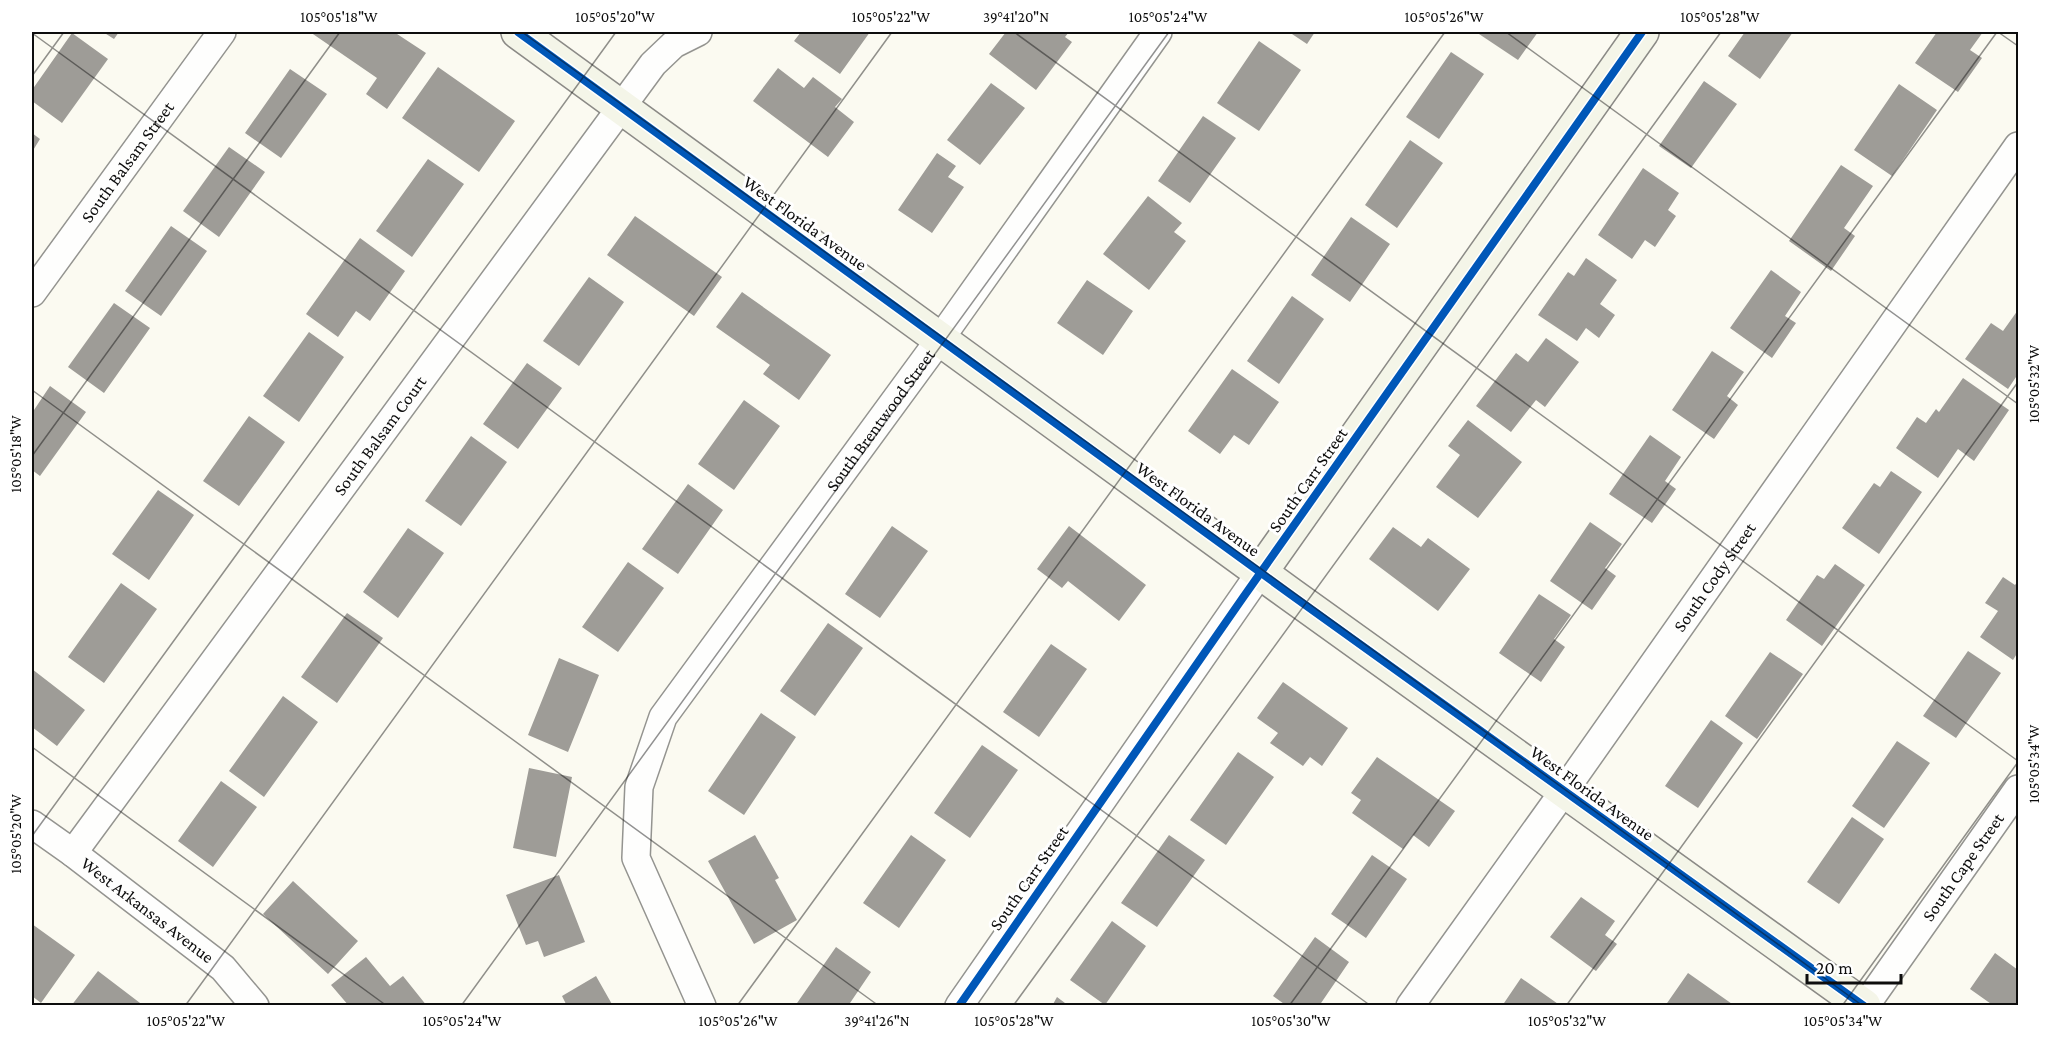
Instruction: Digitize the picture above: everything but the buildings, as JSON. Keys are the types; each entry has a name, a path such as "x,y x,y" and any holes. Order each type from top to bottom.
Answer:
{"street":[{"name":"South Balsam Street","path":"32,293 222,32"},
{"name":"West Florida Avenue","path":"518,32 1260,573 1865,1005"},
{"name":"South Balsam Court","path":"73,853 653,64 674,44 698,32"},
{"name":"South Brentwood Street","path":"702,1005 636,858 639,788 663,717 940,339 1158,32"},
{"name":"South Carr Street","path":"959,1005 1260,573 1642,32"},
{"name":"South Cody Street","path":"1410,1005 1564,791 2019,146"},
{"name":"South Cape Street","path":"1865,1005 2019,789"},
{"name":"West Arkansas Avenue","path":"32,824 223,969 255,1005"}],"cycle path":[{"path":"518,32 1290,594 1864,1006"},
{"path":"959,1006 1242,599 1642,32"}]}
